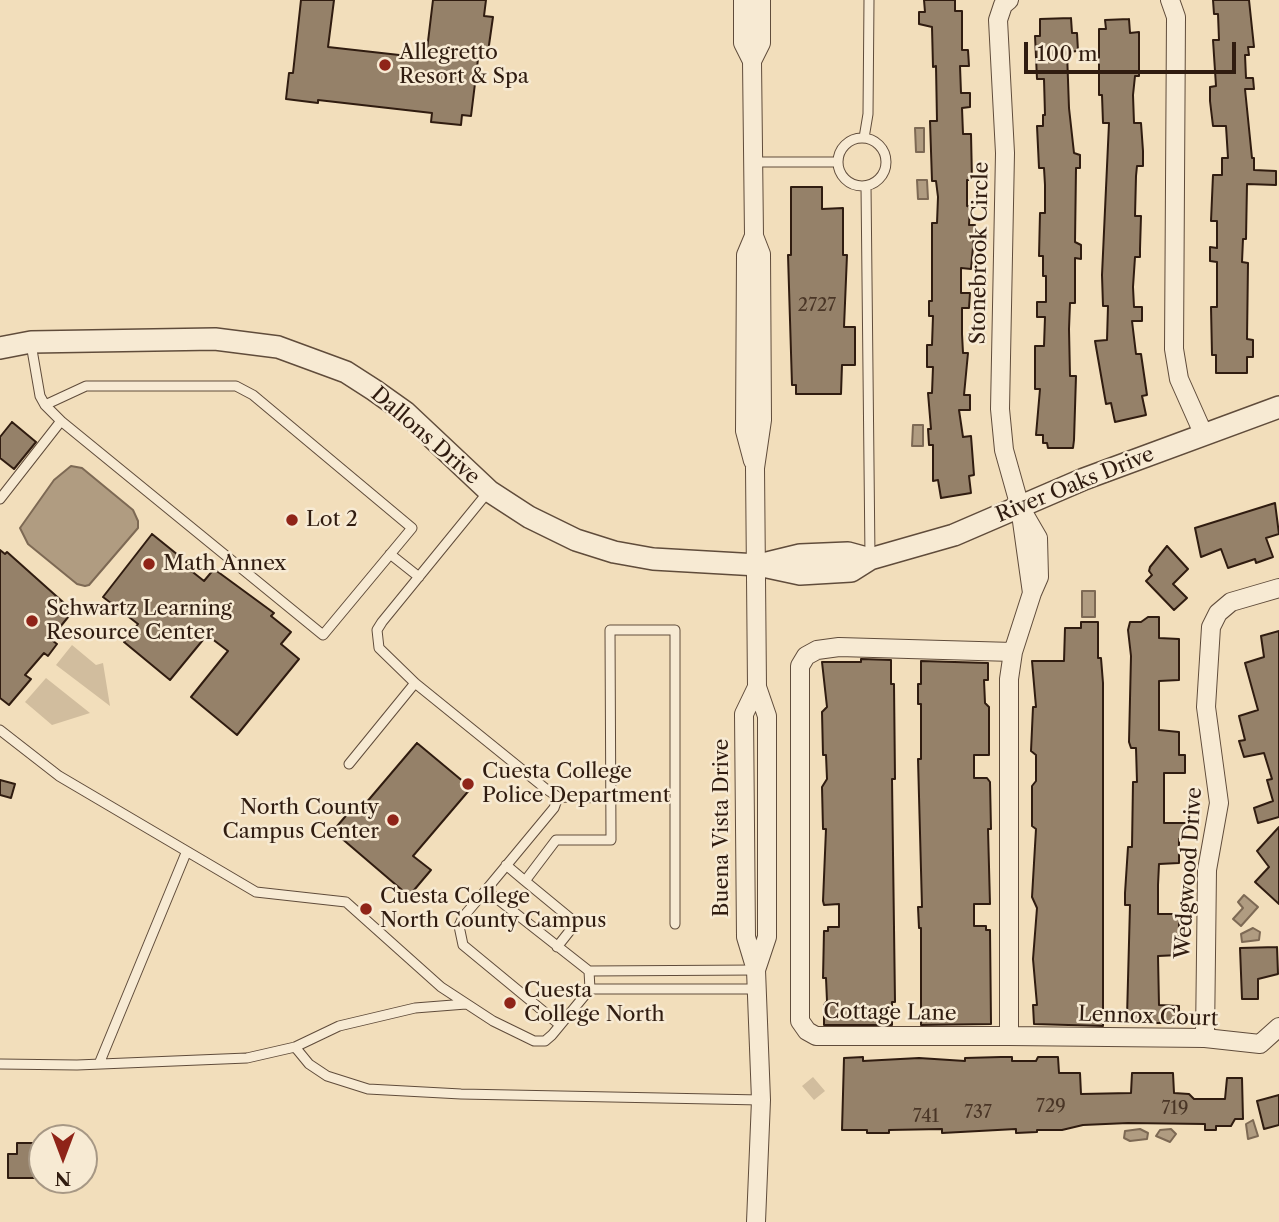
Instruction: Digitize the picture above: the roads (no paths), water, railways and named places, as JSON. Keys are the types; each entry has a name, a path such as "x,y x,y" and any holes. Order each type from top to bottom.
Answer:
{"street":[{"name":"Buena Vista Drive","path":"743,0 743,43 752,61 754,236 761,254 762,420 755,468 758,565 757,687 744,715 746,937 756,970 761,1100 756,1222"},
{"name":"Buena Vista Drive","path":"752,61 761,43 761,0"},
{"name":"Stonebrook Circle","path":"1009,0 1003,5 998,20 1005,153 1000,409 1004,450 1020,507"},
{"path":"1170,0 1176,31 1174,349 1179,379 1203,433"},
{"name":"Dallons Drive","path":"0,348 31,342 215,339 278,347 346,372 405,412 489,491 529,517 576,540 614,552 653,559 758,565"},
{"name":"River Oaks Drive","path":"758,565 800,575 851,571 870,559 954,536 1203,433 1279,407"},
{"path":"1009,1036 1009,680 1013,652 1032,593 1020,507"},
{"name":"Wedgwood Drive","path":"1205,1038 1207,870 1219,803 1206,707 1211,627 1218,613 1231,602 1279,588"},
{"name":"Cottage Lane","path":"1009,1036 816,1036 807,1031 800,1021 800,666 806,656 817,650 839,647 1013,652"},
{"name":"Lennox Court","path":"1009,1036 1205,1038 1260,1044 1279,1027"}],"lane":[{"path":"864,138 868,114 869,0"},
{"path":"864,138 882,147 887,163 880,178 866,186 845,179 838,162 846,144 864,138"},
{"path":"754,162 838,162"},
{"path":"866,186 870,559"},
{"path":"31,342 40,396 45,405 61,421 323,635 412,528 253,396 236,386 86,386 45,405"},
{"path":"0,499 61,421"},
{"path":"489,491 382,622 377,640 384,656 415,683 558,797 610,798"},
{"path":"390,554 419,577"},
{"path":"525,881 556,840 611,840 610,630 675,630 675,925"},
{"path":"349,764 415,683"},
{"path":"0,730 59,776 186,853 267,895 346,902 441,987 534,1041 545,1041 590,989 589,971"},
{"path":"558,797 554,808 459,926 463,945 559,1025"},
{"path":"99,1064 186,853"},
{"path":"506,865 576,923 557,947"},
{"path":"486,890 589,971 756,970"},
{"path":"590,989 756,989"},
{"path":"0,1064 99,1064 247,1058 295,1047 339,1026 415,1008 468,1004"},
{"path":"295,1047 309,1064 327,1076 368,1089 448,1094 761,1100"}],"place":[{"name":"Allegretto Resort & Spa","path":"385,65"},
{"name":"Lot 2","path":"292,520"},
{"name":"Math Annex","path":"149,564"},
{"name":"Schwartz Learning Resource Center","path":"32,621"},
{"name":"Cuesta College Police Department","path":"468,784"},
{"name":"North County Campus Center","path":"393,820"},
{"name":"Cuesta College North County Campus","path":"366,909"},
{"name":"Cuesta College North","path":"510,1003"}]}
